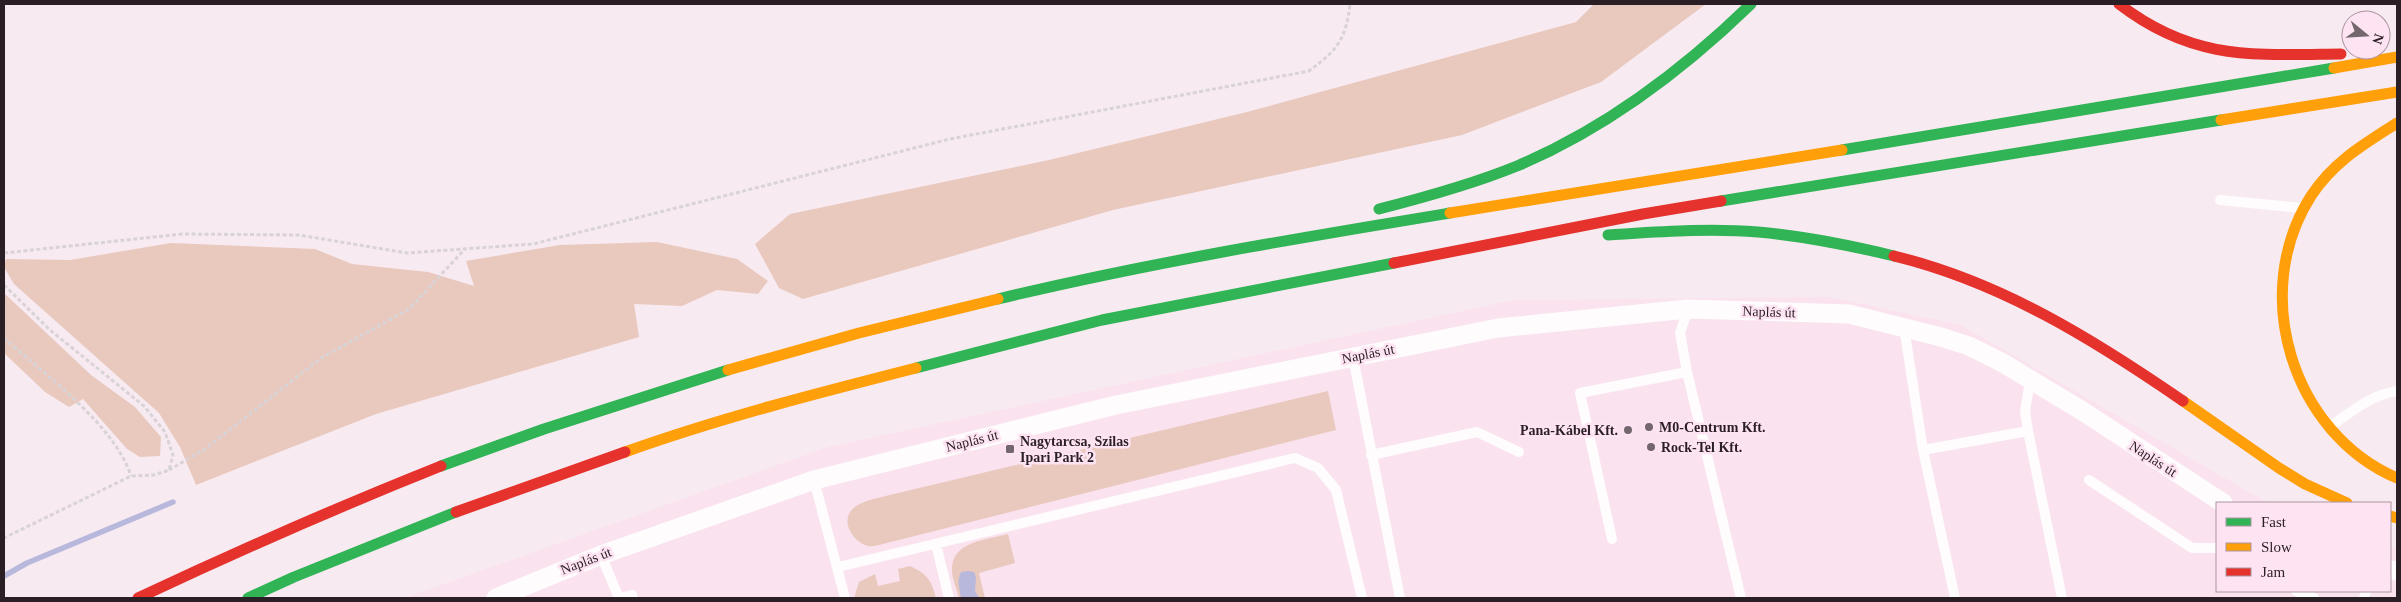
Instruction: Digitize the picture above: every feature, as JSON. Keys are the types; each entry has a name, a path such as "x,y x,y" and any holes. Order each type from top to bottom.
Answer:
{"highway":[{"path":"1324,235 1374,211 1457,188 1534,158 1594,126 1705,47 1751,4"},
{"path":"2120,4 2158,30 2199,44 2238,54 2397,55"},
{"path":"138,598 266,538 439,467 540,430 671,386 870,330 1110,273 1324,235 2118,105 2397,55"},
{"path":"248,598 365,548 540,481 667,437 788,401 1102,320 1497,241 1540,235 1643,214 2397,92"},
{"path":"2397,123 2353,150 2333,168 2317,188 2292,235 2284,268 2281,298 2282,330 2302,389 2328,428 2342,443 2370,466 2397,478"},
{"path":"1540,235 1612,235 1687,230 1758,232 1850,245 1912,260 1968,279 2047,314 2115,354 2279,468 2305,484 2345,502"}],"street":[{"name":"Naplás út","path":"496,598 601,555 814,480 1116,405 1498,328 1688,309 1850,314 1969,346 2003,363 2084,412 2221,502"}],"lane":[{"path":"2220,200 2305,208"},
{"path":"1688,309 1680,333 1687,372 1740,598"},
{"path":"1904,327 1923,450 1955,598"},
{"path":"1353,357 1400,598"},
{"path":"1612,539 1580,393 1687,372"},
{"path":"2030,381 2025,411 2062,598"},
{"path":"2328,428 2358,406 2381,393 2397,391"},
{"path":"1923,450 2028,431"},
{"path":"1371,455 1476,432 1519,452"},
{"path":"838,567 1294,458 1318,468 1336,490 1362,598"},
{"path":"814,480 845,598"},
{"path":"2089,480 2153,520 2192,548 2216,548"},
{"path":"936,544 949,598"},
{"path":"601,555 619,598 632,595 633,598"},
{"path":"2299,592 2314,598"}],"path":[{"path":"4,252 182,234 299,236 408,253 533,244 950,139 1309,71 1332,54 1348,26 1350,4"},
{"path":"4,538 132,476 154,475 169,470 205,450 321,358 409,309 465,249"},
{"path":"4,284 50,330 144,406 165,432 173,455 169,470"},
{"path":"4,338 92,415 126,462 132,476"}],"shaded area":[{"path":"1594,4 1706,4 1601,82 1462,135 1113,210 803,299 779,288 755,244 790,214 1049,160 1247,112 1576,22"},
{"path":"657,242 737,259 768,281 758,294 717,290 682,306 634,304 639,337 376,414 196,485 180,447 159,413 14,284 4,267 6,259 70,260 171,243 315,249 352,264 428,272 474,286 466,261 560,245"},
{"path":"4,293 91,375 135,407 161,437 160,456 140,457 127,449 83,399 69,407 45,392 4,353"},
{"path":"1829,297 1961,325 2266,502 2216,502 2216,592 2391,592 2391,547 2397,549 2397,598 405,598 828,447 1514,300"},
{"path":"1328,391 1336,430 878,545 870,546 862,543 852,535 849,529 848,517 850,512 862,503 873,499"},
{"path":"1008,534 1015,563 979,573 985,598 959,598 952,572 954,559 958,552 972,543"},
{"path":"910,566 928,578 936,598 854,598 859,582 875,574 878,586 900,581 898,569"}],"water":[{"path":"961,572 974,572 976,577 975,591 979,598 961,598 959,582"}],"waterway":[{"path":"4,576 27,563 173,502"}],"traffic: fast":[{"path":"1379,209 1449,190 1500,173 1550,151 1581,134 1612,116 1670,75 1751,4"},
{"path":"1842,150 2334,68"},
{"path":"1721,201 2221,120"},
{"path":"998,299 1167,263 1450,213"},
{"path":"1608,235 1702,230 1758,232 1826,241 1894,256"},
{"path":"916,368 1102,320 1394,263"},
{"path":"441,466 544,429 728,370"},
{"path":"248,598 294,577 456,512"}],"traffic: slow":[{"path":"2334,68 2397,57"},
{"path":"2221,120 2397,92"},
{"path":"2397,123 2361,146 2339,163 2311,196 2293,234 2284,275 2283,316 2291,356 2307,395 2331,429 2361,457 2397,478"},
{"path":"1450,213 1842,150"},
{"path":"728,370 859,333 998,299"},
{"path":"625,452 733,417 916,368"},
{"path":"2183,401 2279,468 2305,484 2345,502"},
{"path":"2391,516 2397,518"}],"traffic: jam":[{"path":"2119,4 2146,23 2173,36 2225,51 2280,55 2341,54"},
{"path":"1394,263 1643,214 1721,201"},
{"path":"1894,256 1972,281 2045,315 2115,356 2183,401"},
{"path":"456,512 625,452"},
{"path":"138,598 288,530 441,466"}],"place":[{"name":"M0-Centrum Kft.","path":"1649,427"},
{"name":"Pana-Kábel Kft.","path":"1628,430"},
{"name":"Rock-Tel Kft.","path":"1651,447"},
{"name":"Nagytarcsa, Szilas Ipari Park 2","path":"1010,449"}]}
